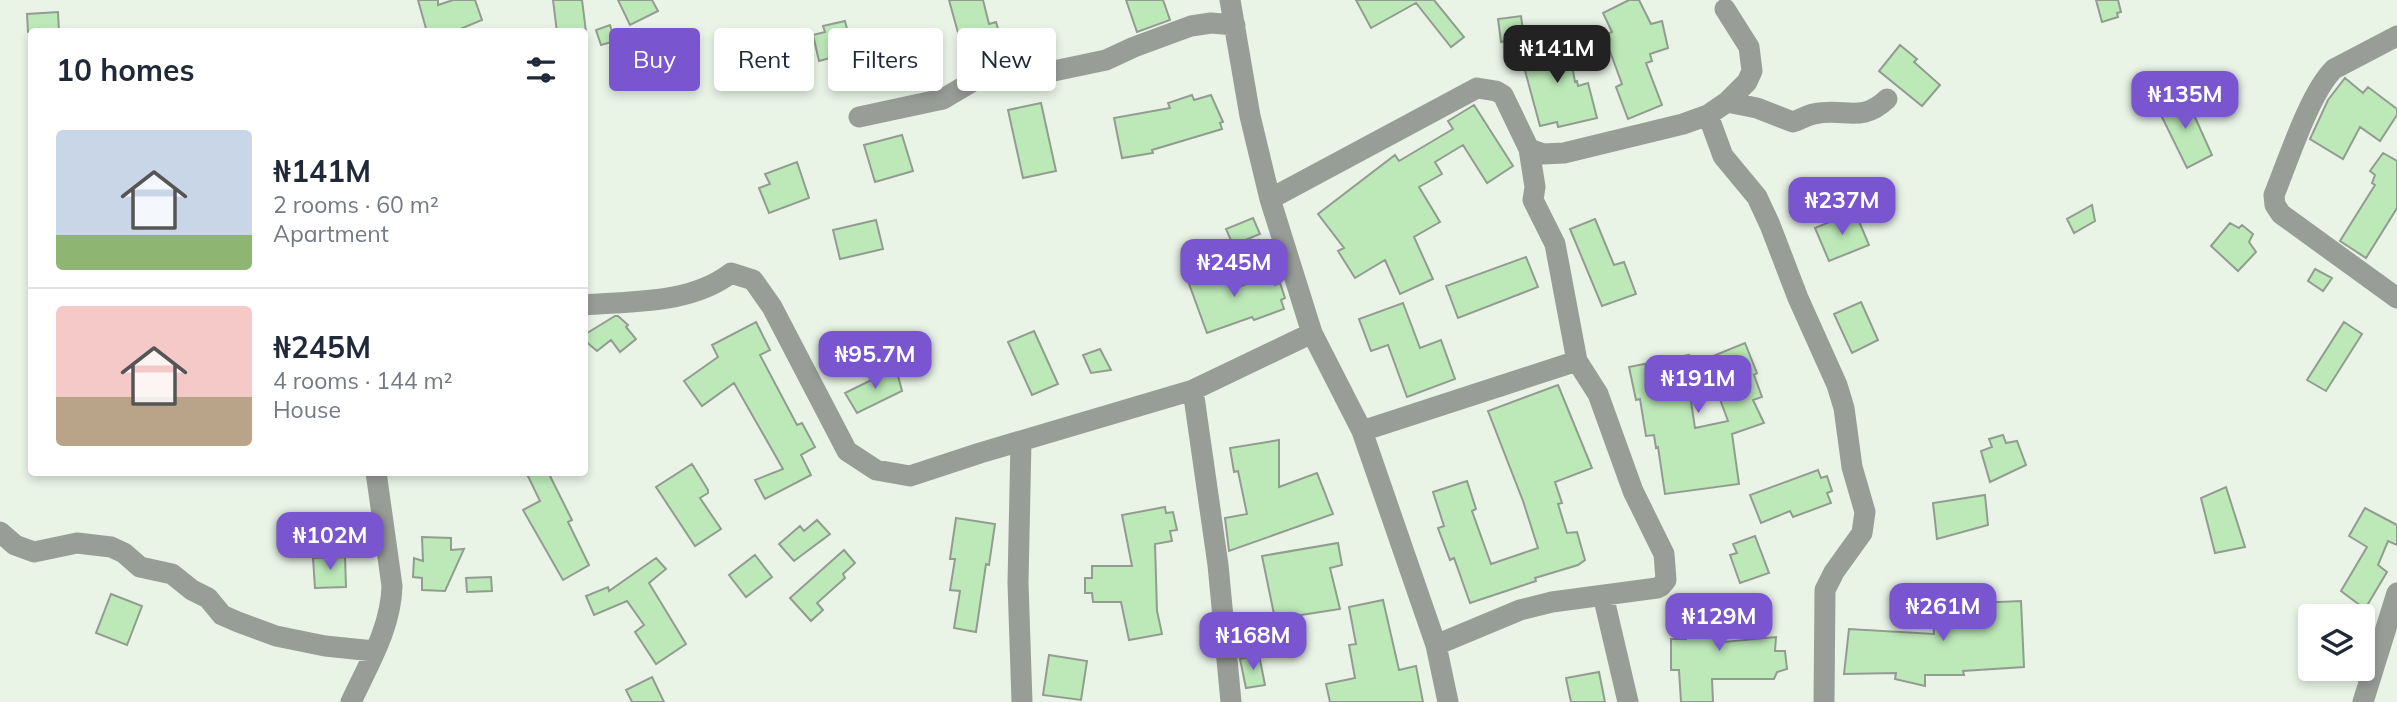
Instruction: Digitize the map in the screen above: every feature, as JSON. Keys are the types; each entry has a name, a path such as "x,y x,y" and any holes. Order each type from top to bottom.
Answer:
{"street":[{"path":"1230,0 1250,116 1270,199 1312,333 1362,432 1436,645 1448,702"},
{"path":"1529,149 1543,154 1563,153 1642,135 1707,115 1727,102 1747,82 1752,71 1752,61 1749,47 1725,9"},
{"path":"859,117 943,99 975,80 1007,73 1030,76 1106,60 1191,26 1211,23 1235,25"},
{"path":"2397,36 2334,69 2326,76 2315,95 2274,195 2275,205 2281,214 2397,298"},
{"path":"1270,199 1477,88 1503,95 1529,149 1535,187 1533,200 1555,244 1577,361 1598,394 1633,491 1664,554 1666,580 1661,586 1520,610 1436,645"},
{"path":"1727,102 1757,108 1793,122 1814,114 1866,114 1887,99"},
{"path":"1707,115 1723,156 1757,197 1837,385 1844,408 1852,467 1865,512 1862,533 1834,572 1825,590 1824,702"},
{"path":"588,305 689,294 720,281 731,273 753,280 772,307 847,451 876,470 910,476 1193,390 1312,333"},
{"path":"1362,432 1577,361"},
{"path":"1193,390 1218,565 1231,702"},
{"path":"1021,442 1018,571 1023,702"},
{"path":"351,702 382,635 391,604 377,476"},
{"path":"0,531 15,545 34,552 77,543 111,547 124,553 140,567 172,573 192,590 208,598 222,615 238,622 287,639 374,651"},
{"path":"2363,702 2397,593"},
{"path":"1603,595 1629,702"}],"building":[{"path":"418,0 438,0 438,5 453,0 475,0 482,20 463,28 426,28"},
{"path":"553,0 582,0 586,28 556,28"},
{"path":"618,0 652,0 658,11 630,25"},
{"path":"949,0 983,0 989,24 996,22 998,28 957,28"},
{"path":"1126,0 1163,0 1170,20 1137,32"},
{"path":"1356,0 1434,0 1464,37 1451,47 1416,3 1371,28"},
{"path":"1629,0 1639,0 1651,24 1662,21 1668,48 1650,54 1652,61 1646,63 1662,105 1628,119 1616,87 1622,84 1604,35 1612,32 1603,13"},
{"path":"2096,0 2118,0 2121,12 2117,13 2118,17 2102,22"},
{"path":"58,12 59,28 28,28 28,32 27,14"},
{"path":"1521,16 1524,38 1501,42 1498,19"},
{"path":"845,21 847,28 828,28 828,59 819,61 814,35 825,32 823,26"},
{"path":"610,25 609,43 601,45 596,30"},
{"path":"1567,37 1575,82 1577,81 1578,86 1588,83 1597,118 1558,127 1557,122 1540,126 1524,67 1530,66 1527,44"},
{"path":"1900,45 1917,59 1914,62 1940,85 1922,106 1879,71"},
{"path":"2345,78 2363,93 2368,87 2397,109 2397,115 2380,141 2360,127 2343,159 2310,139 2328,100"},
{"path":"1192,95 1194,100 1211,95 1223,122 1220,123 1222,129 1152,150 1153,153 1122,158 1114,118 1170,108 1168,103"},
{"path":"2185,95 2212,155 2187,168 2158,109"},
{"path":"1041,103 1056,171 1023,178 1008,110"},
{"path":"1474,105 1513,166 1487,183 1463,145 1435,162 1442,174 1419,187 1440,222 1414,237 1433,279 1400,294 1385,260 1355,278 1338,251 1344,248 1318,214 1395,155 1399,161 1453,129 1448,121"},
{"path":"902,135 913,171 875,182 864,145"},
{"path":"2383,153 2397,161 2397,208 2366,258 2340,241 2375,185 2372,183 2375,175 2370,171"},
{"path":"797,162 809,198 769,213 759,188 770,184 765,174"},
{"path":"2092,205 2095,221 2074,233 2067,219"},
{"path":"1851,213 1854,220 1858,219 1869,245 1829,261 1815,228"},
{"path":"1253,218 1260,234 1233,245 1226,229"},
{"path":"1595,219 1614,265 1624,262 1636,294 1602,306 1570,229"},
{"path":"876,220 883,249 840,259 833,230"},
{"path":"2230,223 2239,228 2242,225 2253,234 2249,242 2256,252 2238,271 2211,246"},
{"path":"1526,257 1538,287 1458,318 1446,286"},
{"path":"1227,267 1235,288 1272,275 1275,285 1280,283 1285,298 1281,300 1284,309 1207,333 1188,281"},
{"path":"2315,269 2332,278 2323,291 2308,281"},
{"path":"1861,302 1878,340 1852,353 1834,314"},
{"path":"1403,303 1420,348 1441,340 1455,379 1407,397 1388,345 1371,351 1359,319"},
{"path":"618,316 628,325 626,327 636,339 620,352 611,340 597,351 588,343 588,333"},
{"path":"756,322 770,350 760,355 797,425 802,423 815,447 801,455 811,475 765,499 755,480 783,469 734,383 702,406 684,381 718,357 712,345"},
{"path":"2344,322 2362,334 2326,391 2307,380"},
{"path":"1034,331 1058,384 1032,395 1008,342"},
{"path":"1745,343 1757,373 1754,375 1762,397 1753,400 1764,423 1732,434 1739,484 1665,494 1658,447 1656,448 1654,435 1646,436 1640,399 1636,400 1629,367 1689,355 1691,365","holes":["1714,383 1728,421 1695,428 1689,388"]},
{"path":"1100,349 1111,370 1091,373 1083,355"},
{"path":"896,368 902,391 857,413 845,393"},
{"path":"1558,385 1592,468 1555,482 1562,503 1558,504 1567,533 1577,532 1585,560 1578,565 1535,578 1536,581 1470,603 1454,558 1450,560 1438,528 1444,526 1433,492 1467,481 1476,509 1472,511 1491,564 1538,548 1488,411"},
{"path":"2003,435 2006,443 2017,441 2026,465 1990,482 1981,451 1992,447 1989,439"},
{"path":"1279,440 1279,487 1317,473 1333,514 1229,551 1225,518 1247,514 1238,471 1234,472 1230,448"},
{"path":"692,464 708,490 708,493 700,498 721,529 695,546 656,487"},
{"path":"1818,470 1821,478 1827,476 1832,491 1827,493 1831,503 1793,517 1790,511 1761,523 1750,495"},
{"path":"528,476 550,476 572,520 568,522 589,565 563,580 523,510 540,501"},
{"path":"2226,487 2245,547 2215,553 2201,498"},
{"path":"1985,495 1988,525 1937,539 1933,503"},
{"path":"1165,507 1166,513 1173,512 1177,530 1170,531 1172,541 1155,544 1157,611 1162,634 1129,640 1121,602 1093,602 1092,593 1085,593 1085,578 1092,578 1092,566 1132,566 1122,515"},
{"path":"2365,508 2397,525 2397,545 2388,541 2378,565 2387,572 2368,604 2358,604 2341,591 2367,547 2349,536"},
{"path":"956,518 995,524 976,632 954,628 960,591 950,590 955,559 950,559"},
{"path":"817,520 830,534 794,561 779,544 800,526 804,531"},
{"path":"1755,536 1769,573 1740,583 1730,555 1737,553 1733,544"},
{"path":"422,537 451,538 451,550 464,549 445,591 422,590 422,578 413,577 414,558 423,561"},
{"path":"1338,543 1342,565 1330,568 1340,609 1275,619 1262,556"},
{"path":"844,550 855,563 843,574 845,578 817,603 823,610 811,621 790,598"},
{"path":"755,555 772,577 746,597 729,575"},
{"path":"345,557 346,587 315,588 313,558"},
{"path":"656,558 666,569 649,583 686,644 656,664 635,632 644,625 627,601 594,615 586,596 608,587 609,591"},
{"path":"491,577 492,591 467,592 466,578"},
{"path":"111,594 142,606 127,645 96,633"},
{"path":"1975,597 1976,603 2021,601 2024,667 1963,671 1964,675 1925,675 1925,686 1895,679 1896,673 1844,674 1849,629 1934,634 1932,603"},
{"path":"1688,598 1726,600 1724,642 1776,637 1775,651 1785,651 1787,669 1777,672 1774,679 1712,679 1713,702 1681,702 1679,670 1671,670 1671,639 1686,639"},
{"path":"1383,600 1399,670 1416,666 1423,702 1330,702 1326,684 1355,678 1349,645 1356,644 1349,607"},
{"path":"1049,655 1087,661 1081,700 1043,695"},
{"path":"1259,655 1265,685 1246,688 1240,659"},
{"path":"1599,672 1605,702 1571,702 1566,678"},
{"path":"652,677 664,702 632,702 626,690"}]}
